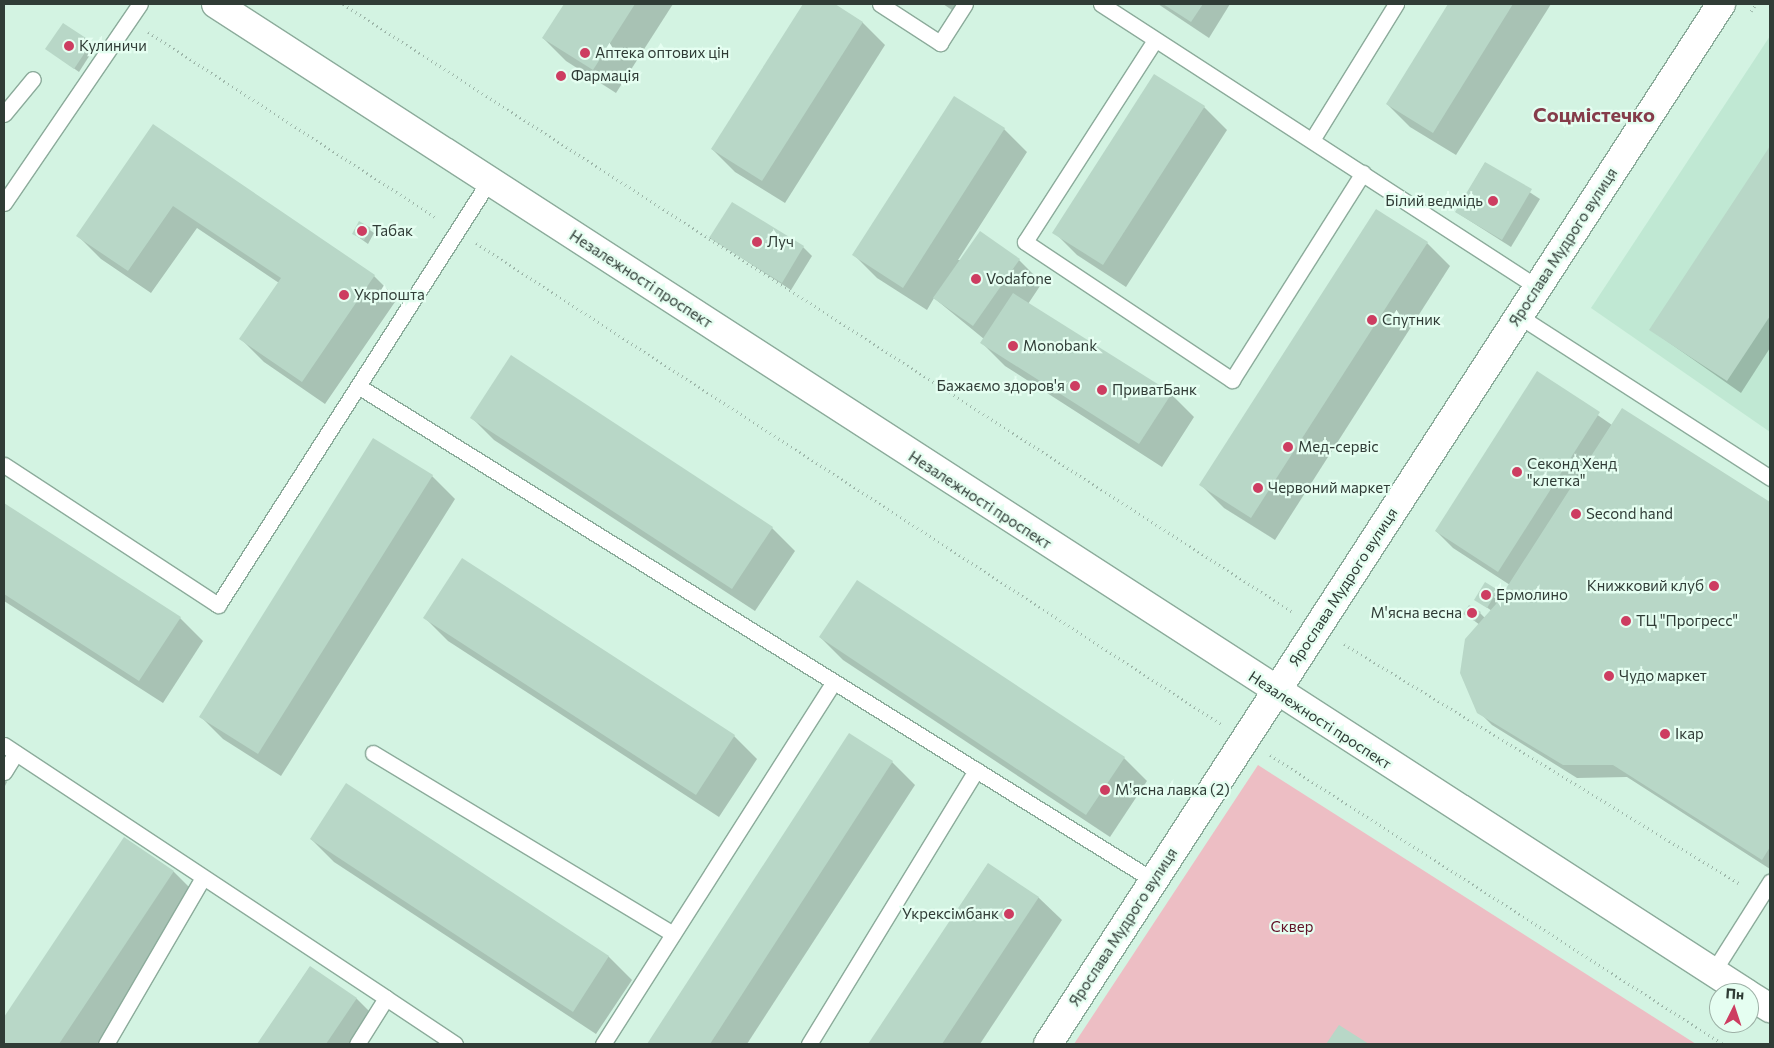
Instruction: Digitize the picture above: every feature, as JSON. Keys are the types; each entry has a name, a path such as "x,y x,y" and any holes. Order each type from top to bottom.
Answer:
{"street":[{"name":"Незалежності проспект","path":"216,4 1276,691 1730,983"},
{"name":"Ярослава Мудрого вулиця","path":"1048,1044 1721,4"},
{"name":"Незалежності проспект","path":"1759,1001 1770,1008"}],"lane":[{"path":"4,203 140,4"},
{"path":"880,4 940,42 965,4"},
{"path":"1101,4 1537,287"},
{"path":"1312,140 1396,4"},
{"path":"1155,40 1025,242 1232,380 1363,173"},
{"path":"4,114 33,79"},
{"path":"4,466 218,605 489,181"},
{"path":"1519,316 1770,478"},
{"path":"358,386 1154,880"},
{"path":"603,1044 834,682"},
{"path":"4,772 10,749 202,879 455,1044"},
{"path":"373,753 673,934"},
{"path":"810,1044 976,770"},
{"path":"106,1044 202,879"},
{"path":"1713,972 1770,882"},
{"path":"357,1044 386,998"}],"path":[{"path":"343,4 1317,628 1761,897"},
{"path":"129,20 1245,739 1723,1044"}],"shaded area":[{"path":"1770,36 1770,432 1591,308"}],"green space":[{"name":"Сквер","path":"1258,765 1696,1044 1074,1044"}],"building":[{"path":"564,4 635,4 593,70 542,38"},
{"path":"803,4 835,4 863,22 762,181 711,149"},
{"path":"1163,4 1203,4 1191,22"},
{"path":"1448,4 1513,4 1433,133 1386,104"},
{"name":"Кулиничи","path":"63,23 92,42 74,69 45,49"},
{"path":"1154,74 1205,106 1103,265 1052,233"},
{"path":"954,96 1005,128 903,288 852,255"},
{"path":"153,124 375,275 302,382 239,339 281,278 173,206 128,271 76,236"},
{"path":"1770,146 1770,316 1727,381 1649,330"},
{"name":"Білий ведмідь","path":"1485,162 1532,189 1502,240 1455,212"},
{"name":"Луч","path":"732,202 804,246 782,283 709,238"},
{"path":"1376,209 1428,242 1251,518 1199,485"},
{"name":"Табак","path":"359,221 371,228 364,240 352,234"},
{"name":"Vodafone","path":"980,231 1020,259 973,326 933,298"},
{"path":"1013,293 1172,393 1139,444 980,343"},
{"path":"511,355 773,527 732,589 470,418"},
{"name":"Секонд Хенд \"клетка\"","path":"1537,371 1600,412 1498,572 1435,531"},
{"name":"ТЦ \"Прогресс\"","path":"1622,408 1770,502 1770,847 1762,860 1613,765 1563,765 1477,713 1460,673 1465,639 1496,604"},
{"path":"373,438 433,475 258,754 199,717"},
{"path":"4,503 181,617 139,681 4,594"},
{"path":"462,558 735,735 696,795 423,618"},
{"path":"857,580 1125,757 1086,815 819,637"},
{"name":"Ермолино","path":"1485,582 1498,590 1487,608 1474,600"},
{"name":"М'ясна весна","path":"1469,605 1481,612 1475,621 1463,614"},
{"path":"849,733 893,761 710,1044 647,1044"},
{"path":"346,783 609,956 573,1012 310,839"},
{"path":"124,837 174,871 59,1044 4,1044 4,1017"},
{"path":"988,863 1039,897 942,1044 868,1044"},
{"path":"310,966 357,998 326,1044 257,1044"},
{"path":"1339,1025 1369,1044 1326,1044"}],"place":[{"name":"Кулиничи","path":"69,46"},
{"name":"Аптека оптових цін","path":"585,53"},
{"name":"Фармація","path":"561,76"},
{"name":"Білий ведмідь","path":"1493,201"},
{"name":"Табак","path":"362,231"},
{"name":"Луч","path":"757,242"},
{"name":"Vodafone","path":"976,279"},
{"name":"Укрпошта","path":"344,295"},
{"name":"Спутник","path":"1372,320"},
{"name":"Monobank","path":"1013,346"},
{"name":"Бажаємо здоров'я","path":"1075,386"},
{"name":"ПриватБанк","path":"1102,390"},
{"name":"Мед-сервіс","path":"1288,447"},
{"name":"Секонд Хенд \"клетка\"","path":"1517,472"},
{"name":"Червоний маркет","path":"1258,488"},
{"name":"Second hand","path":"1576,514"},
{"name":"Книжковий клуб","path":"1714,586"},
{"name":"Ермолино","path":"1486,595"},
{"name":"М'ясна весна","path":"1472,613"},
{"name":"ТЦ \"Прогресс\"","path":"1626,621"},
{"name":"Чудо маркет","path":"1609,676"},
{"name":"Ікар","path":"1665,734"},
{"name":"М'ясна лавка (2)","path":"1105,790"},
{"name":"Укрексімбанк","path":"1009,914"}],"district":[{"name":"Соцмістечко","path":"1594,114"}]}
